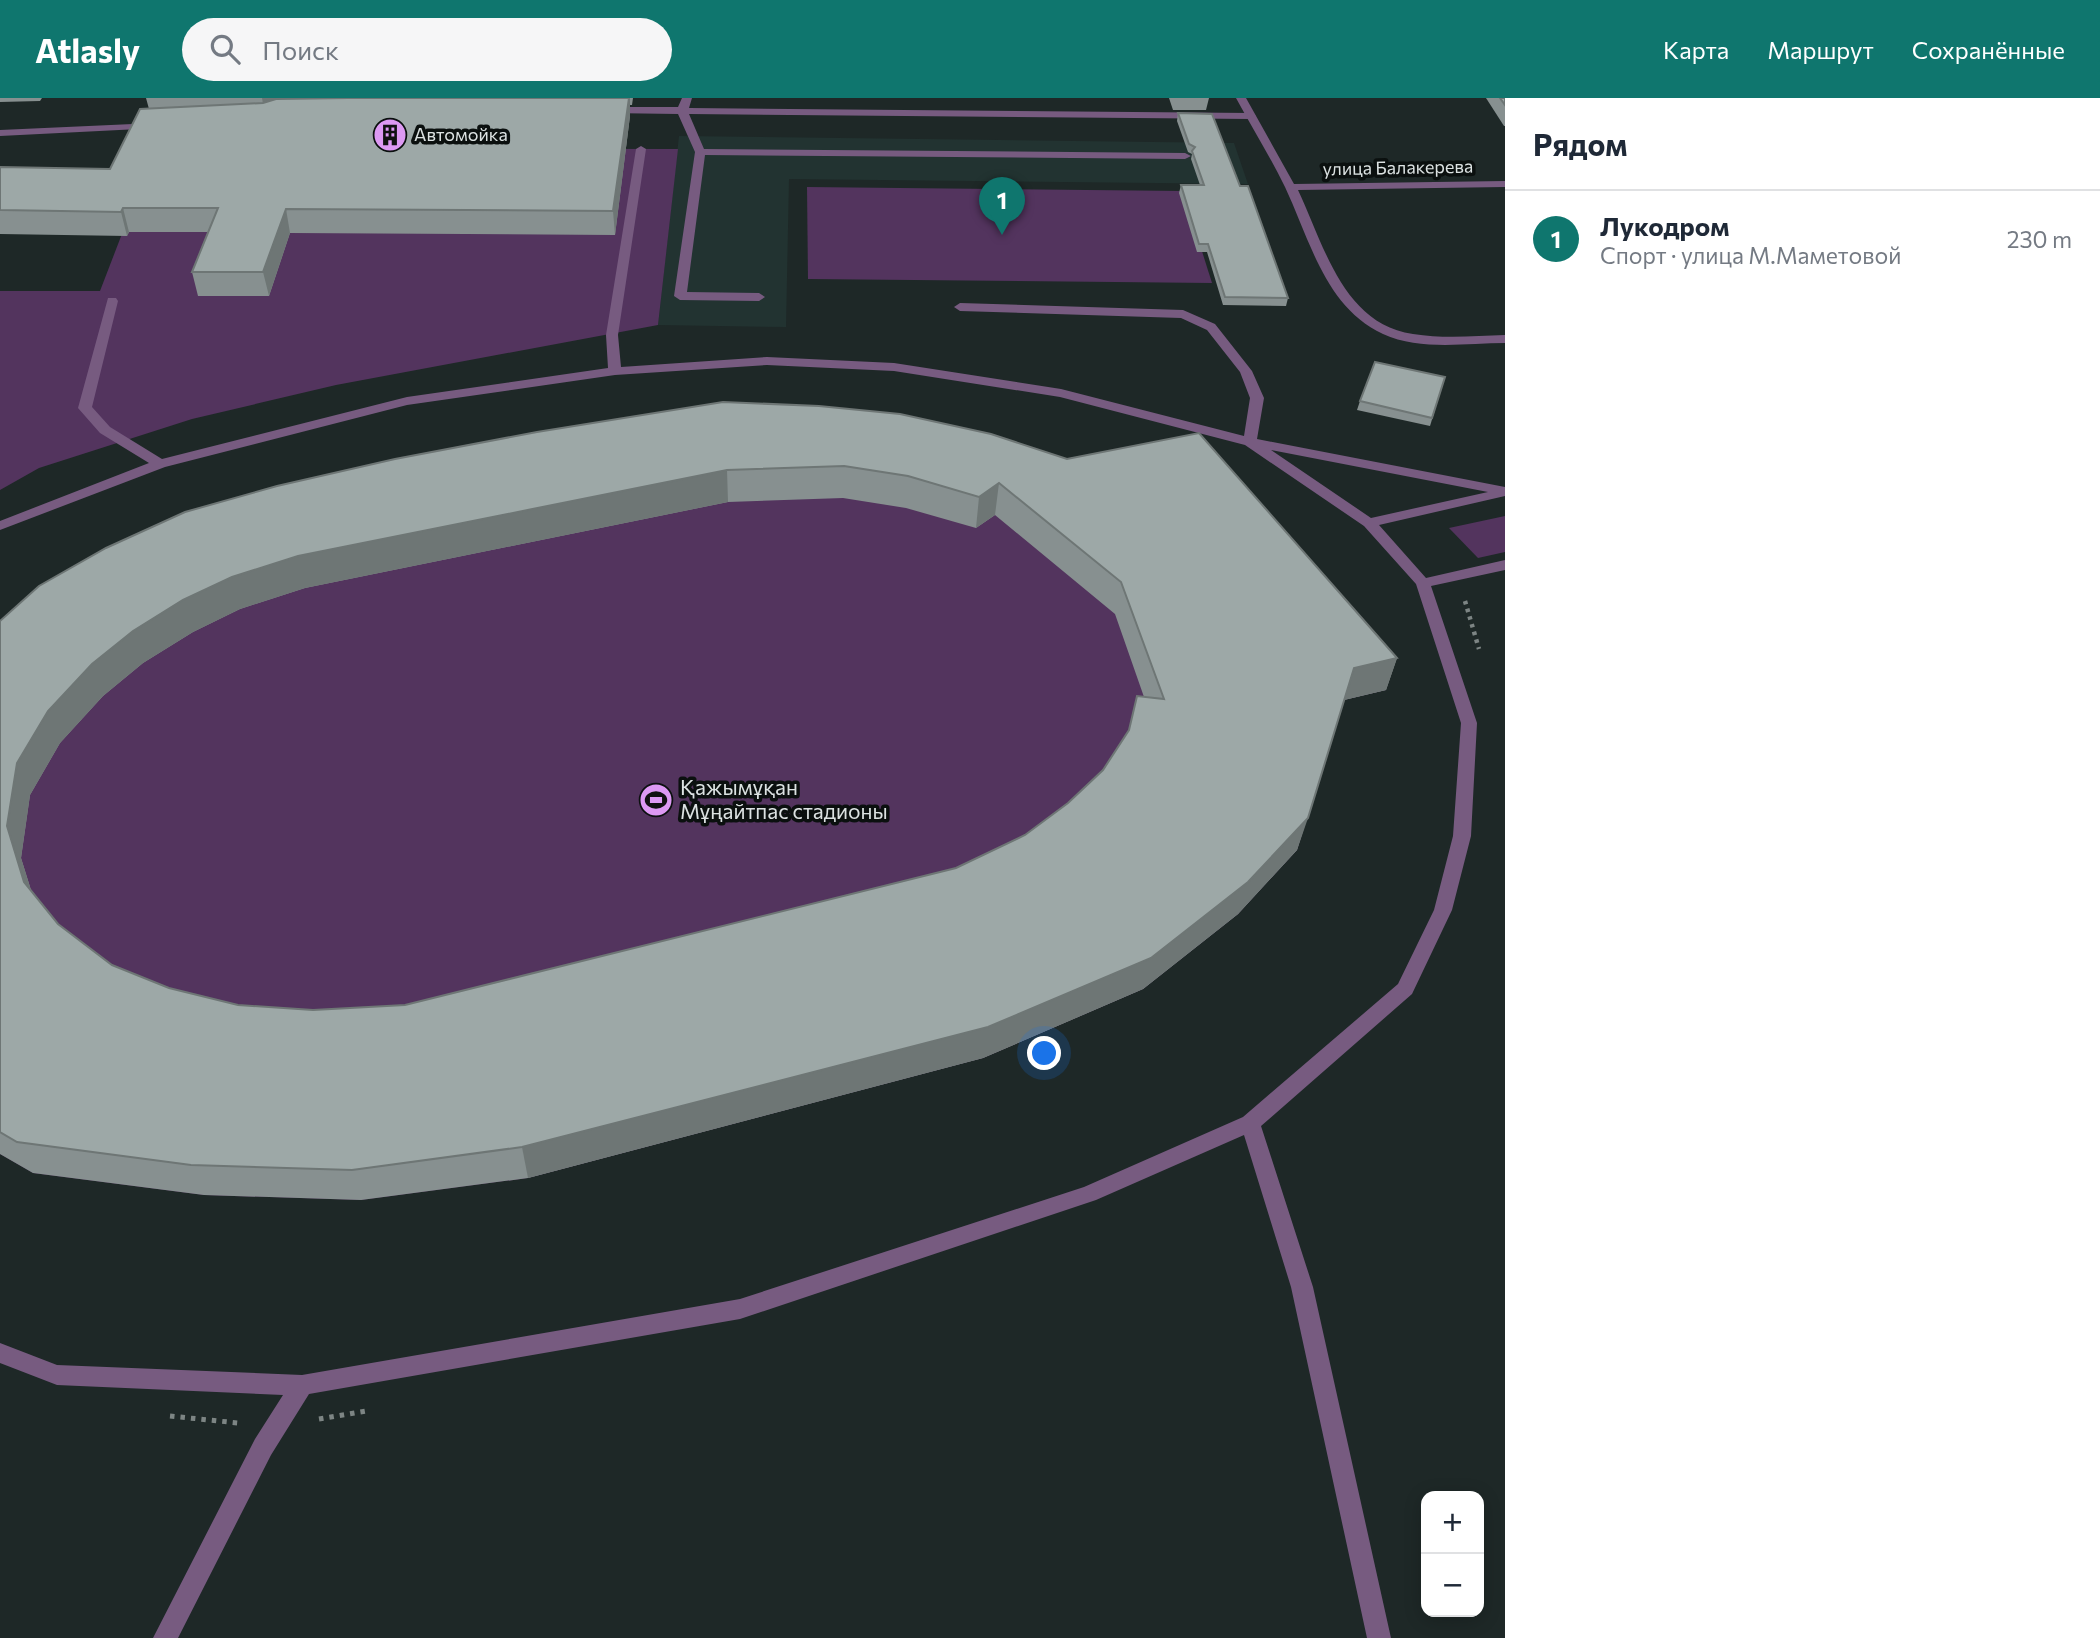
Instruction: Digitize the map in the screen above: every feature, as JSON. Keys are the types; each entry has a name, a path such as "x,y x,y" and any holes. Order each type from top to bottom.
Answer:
{"street":[{"path":"687,98 682,111 700,152 680,296 759,297"},
{"path":"1241,98 1291,187 1334,285 1362,317 1389,333 1420,338 1505,339"},
{"path":"590,110 1251,116"},
{"path":"0,133 161,126"},
{"path":"615,371 612,335 641,149"},
{"path":"700,152 1185,156"},
{"name":"улица Балакерева","path":"1291,187 1505,184"},
{"path":"112,301 85,408 105,430 160,464"},
{"path":"960,307 1183,314 1211,327 1247,371 1256,398 1250,442"},
{"path":"0,526 160,464 407,401 615,371 768,361 894,367 1061,393 1250,442 1505,492"},
{"path":"0,1353 57,1375 302,1385 740,1309 1089,1194 1250,1123 1405,989 1443,909 1462,836 1469,723 1423,583 1369,523 1250,442"},
{"path":"1369,523 1505,492"},
{"path":"1423,583 1505,565"},
{"path":"1250,1123 1302,1287 1379,1638"},
{"path":"165,1638 275,1427 302,1385"}],"path":[{"path":"1456,576 1478,637 1481,663"},
{"path":"168,1416 275,1427 370,1410"}],"shaded area":[{"path":"679,136 1234,143 1248,184 789,179 786,327 658,325"},
{"path":"155,148 678,149 658,325 336,385 192,419 39,468 0,490 0,291 100,291"},
{"path":"807,187 1183,191 1212,283 808,279"},
{"name":"Қажымұқан Мұңайтпас стадионы","path":"1072,457 1121,479 1193,464 1386,690 1331,703 1328,751 1297,850 1238,914 1143,989 983,1058 528,1178 361,1200 204,1195 33,1173 0,1154 0,664 285,518 1040,483"},
{"path":"1505,516 1505,552 1478,558 1449,528"}],"building":[{"path":"629,98 613,211 286,209 263,272 192,272 218,208 123,208 121,212 0,210 0,167 110,169 140,109 263,103 276,99"},
{"path":"1178,113 1212,114 1240,186 1248,186 1288,298 1225,297 1208,244 1199,244 1181,185 1204,185 1192,151 1195,147 1189,144"},
{"path":"1375,362 1445,377 1432,418 1360,401"},
{"path":"723,402 819,406 900,414 991,434 1067,459 1199,433 1397,658 1354,668 1308,818 1248,882 1151,958 988,1027 522,1147 352,1170 191,1165 17,1142 0,1132 0,621 39,586 106,548 185,512 277,486 395,459 537,432","holes":["844,466 908,476 979,497 999,483 1121,582 1164,699 1137,696 1129,730 1103,770 1068,803 1025,835 956,868 405,1005 313,1010 238,1005 169,988 112,965 58,924 24,882 7,826 17,763 48,711 92,664 133,631 183,600 232,577 298,556 727,470"]}],"place":[{"name":"Автомойка","path":"390,135"},
{"name":"Лукодром","path":"1002,235"},
{"name":"Қажымұқан Мұңайтпас стадионы","path":"656,800"}]}
